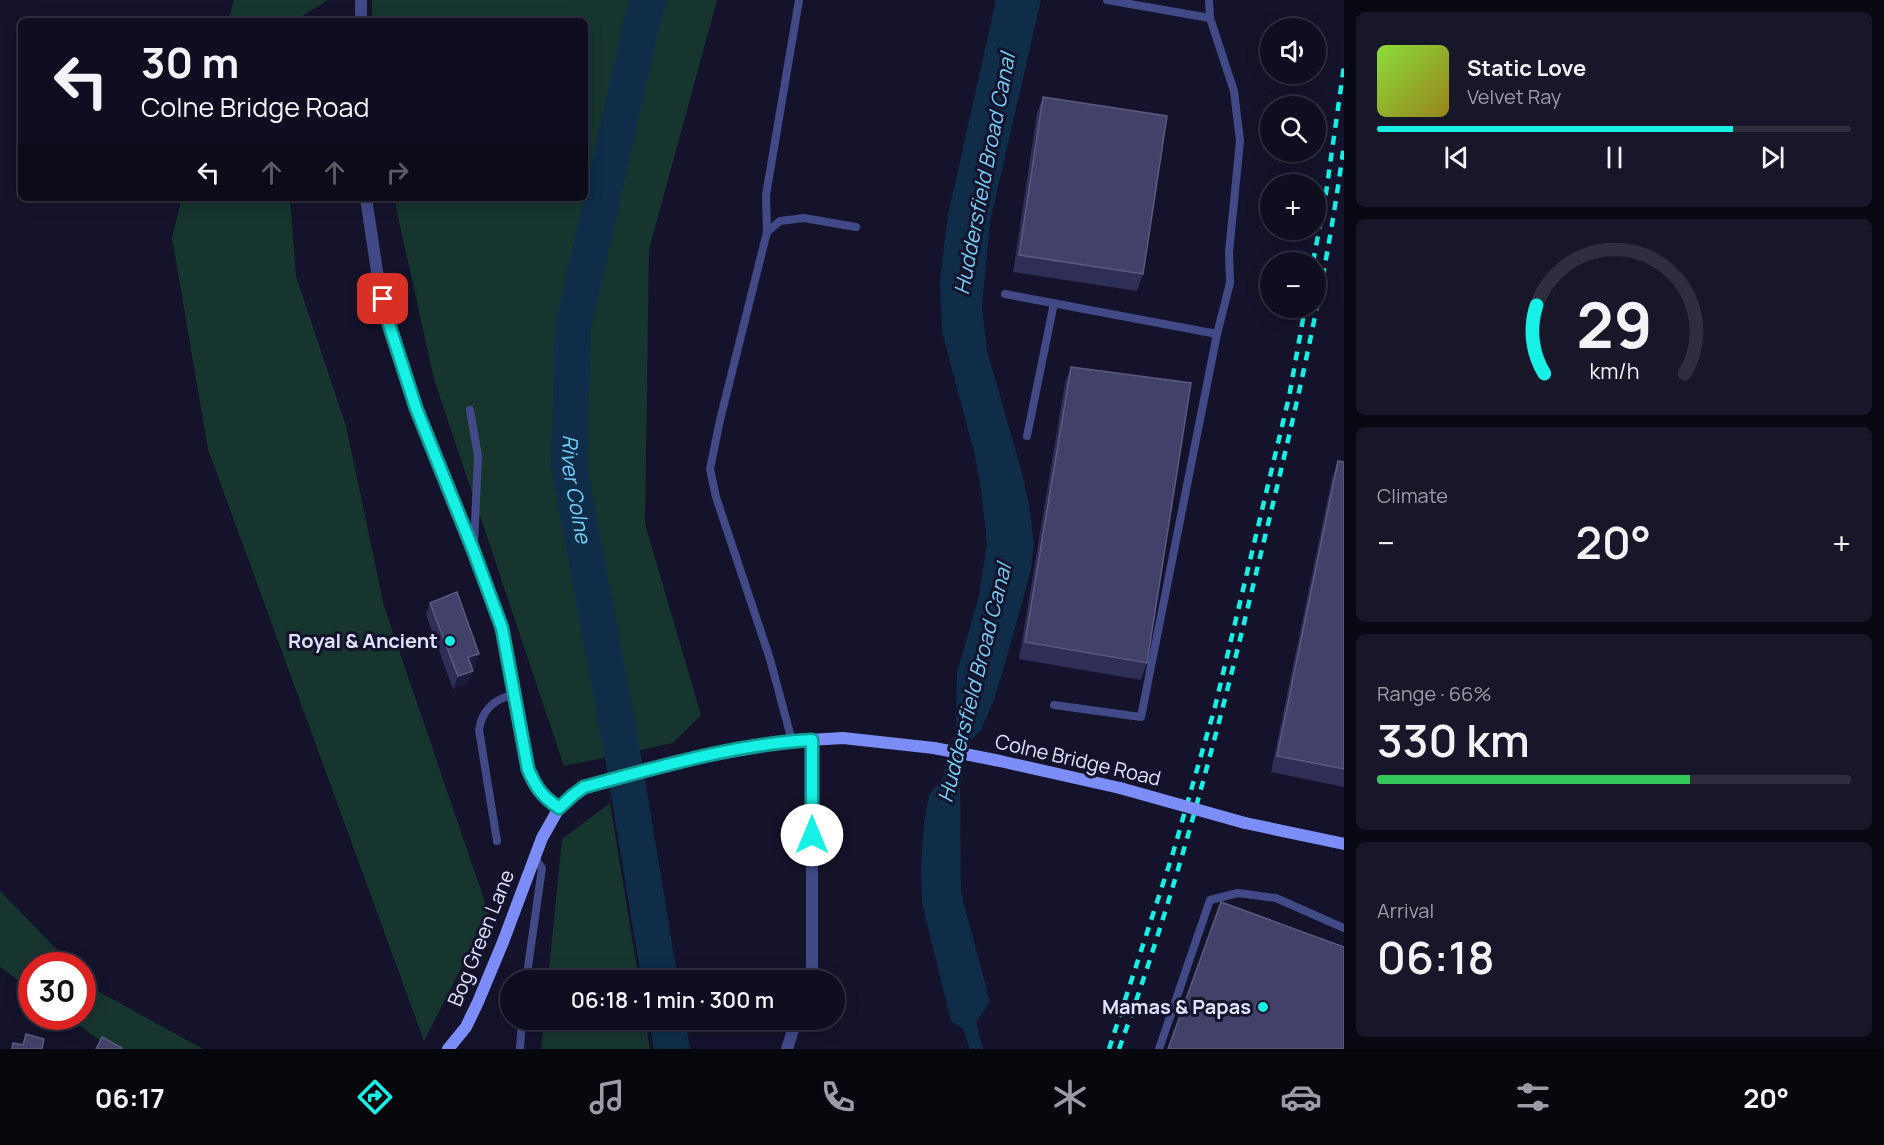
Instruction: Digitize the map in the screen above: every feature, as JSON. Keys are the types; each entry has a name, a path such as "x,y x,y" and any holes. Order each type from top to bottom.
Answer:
{"main road":[{"name":"Colne Bridge Road","path":"542,838 559,808 584,787 684,760 792,741 843,738 912,745 1000,761 1120,788 1245,823 1344,844"},
{"name":"Bog Green Lane","path":"448,1049 466,1027 478,1002 542,838"}],"street":[{"path":"361,0 361,18"},
{"path":"366,201 378,278 388,321 416,408 502,628 528,769 543,796 559,808"},
{"path":"812,740 812,970"},
{"path":"787,1049 793,1030"}],"lane":[{"path":"792,741 770,659 716,497 710,469 766,232 766,195 798,0"},
{"path":"1107,0 1210,18"},
{"path":"1054,705 1142,717 1217,334 1230,284 1229,252 1240,141 1234,91 1210,18 1209,0"},
{"path":"766,232 780,221 804,218 856,227"},
{"path":"1005,294 1217,334"},
{"path":"1027,436 1054,303"},
{"path":"471,410 478,456 474,552"},
{"path":"497,841 479,730 482,717 495,700 514,695"},
{"path":"528,970 542,868 534,857"},
{"path":"1159,1049 1210,900 1238,893 1276,898 1344,928"},
{"path":"520,1049 521,1030"}],"green space":[{"path":"234,0 328,0 299,18 229,18"},
{"path":"372,0 717,0 649,249 645,524 701,715 673,743 564,766 434,379 395,201 588,201 588,18 372,18"},
{"path":"181,201 290,201 296,276 346,426 384,606 489,914 424,1041 208,449 172,238"},
{"path":"610,803 637,970 549,970 562,839"},
{"path":"0,891 59,952 18,952 18,980 0,967"},
{"path":"96,990 203,1049 111,1049 85,1030 96,1030"},
{"path":"543,1030 647,1030 650,1049 541,1049"}],"water":[{"name":"Huddersfield Broad Canal","path":"996,0 1041,0 990,222 982,307 987,351 1023,477 1034,544 1031,569 994,700 981,730 970,741 960,786 961,893 990,1002 976,1022 983,1049 970,1049 963,1029 951,1021 922,903 921,866 924,823 929,795 942,780 956,729 957,673 979,596 987,543 975,457 942,331 940,279 948,215"}],"building":[{"path":"1043,97 1167,116 1143,274 1019,255"},
{"path":"1071,367 1191,383 1147,663 1025,642"},
{"path":"1338,461 1344,462 1344,769 1277,756"},
{"name":"Royal & Ancient","path":"457,592 479,654 468,657 473,671 458,676 430,603"},
{"name":"Mamas & Papas","path":"1221,902 1344,947 1344,1049 1168,1049"},
{"path":"26,1034 44,1039 42,1049 12,1049 13,1043 23,1045"},
{"path":"102,1037 122,1048 122,1049 96,1049"}],"waterway":[{"name":"River Colne","path":"648,0 573,327 569,465 623,757 658,970"},
{"name":"River Colne","path":"669,1030 672,1049"}],"railway":[{"path":"1315,252 1326,193 1344,66"},
{"path":"1119,1049 1179,865 1246,616 1308,350 1337,196 1344,144"},
{"path":"1109,1049 1173,853 1215,707 1289,397 1303,318"}],"place":[{"name":"Royal & Ancient","path":"450,641"},
{"name":"Mamas & Papas","path":"1263,1007"}],"route":[{"path":"383,299 416,408 502,628 528,769 543,796 559,808 584,787 664,765 792,741 812,740 812,835"}]}
